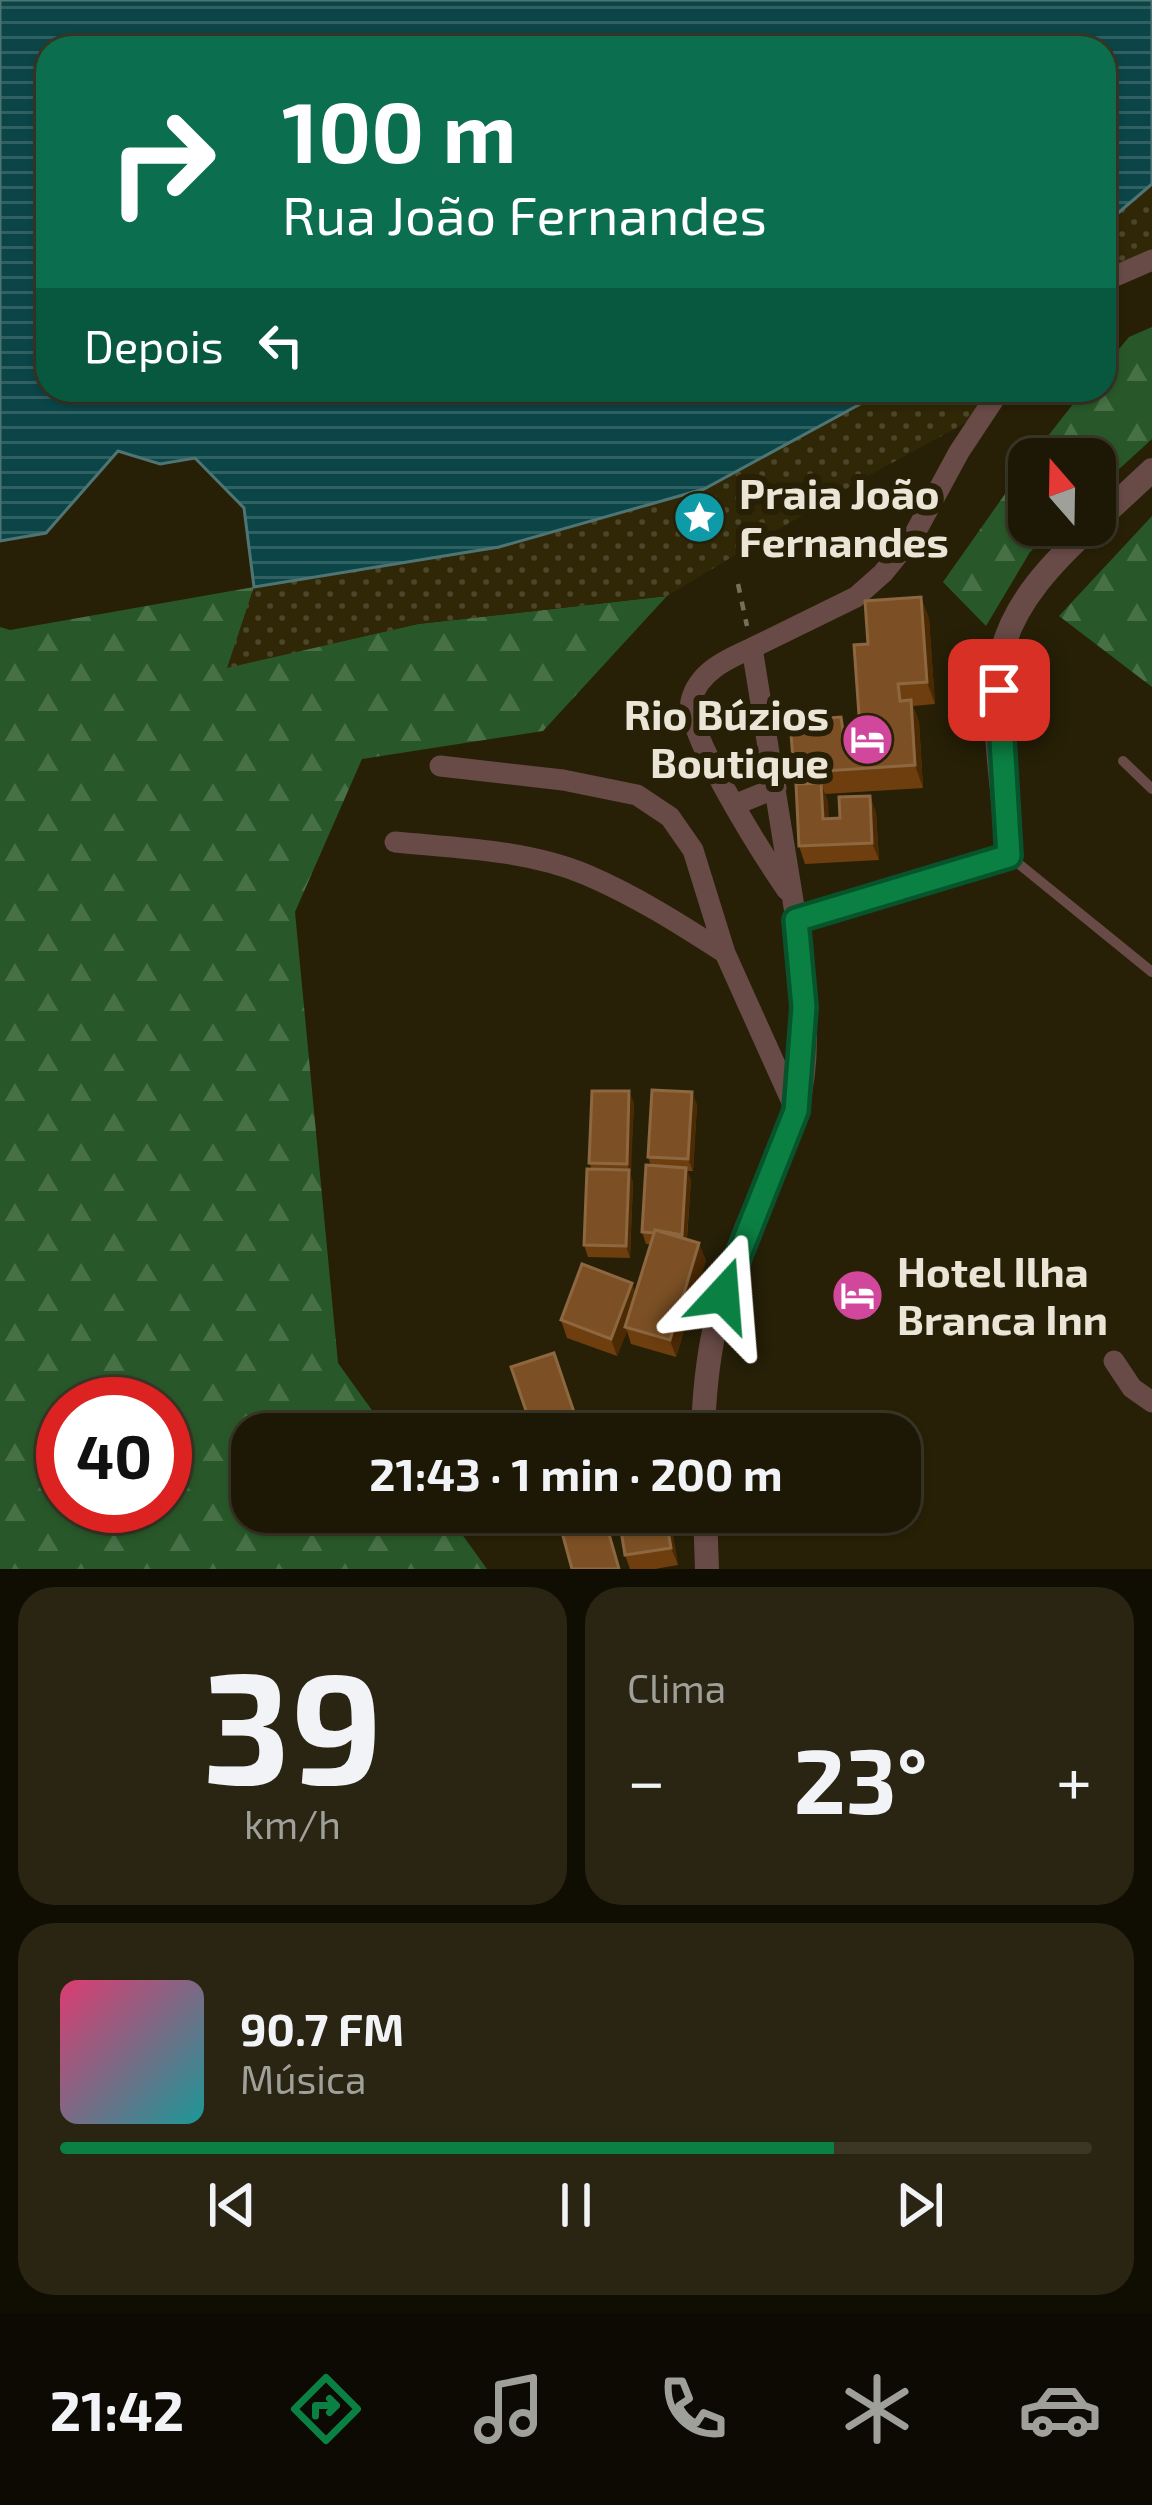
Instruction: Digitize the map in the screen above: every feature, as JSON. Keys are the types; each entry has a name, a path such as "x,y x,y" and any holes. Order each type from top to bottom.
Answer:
{"street":[{"path":"1116,276 1152,260"},
{"path":"793,907 734,805 688,706 698,682 726,659 856,597 883,573 914,535 992,402"},
{"path":"1116,504 1152,470"},
{"path":"793,907 1009,856 999,732 1002,652 1019,610 1071,546"},
{"path":"704,1413 712,1327 745,1232 796,1111 804,1007 776,788 752,648"},
{"path":"440,766 563,780 637,795 670,817 693,850 725,953 796,1111"},
{"path":"734,805 776,788"},
{"path":"395,842 498,853 583,873 656,908 725,953"},
{"path":"1114,1360 1132,1388 1152,1402"},
{"path":"706,1533 707,1569"}],"lane":[{"path":"1123,760 1152,789"},
{"path":"1009,856 1152,972"}],"path":[{"path":"738,584 752,648"}],"green space":[{"path":"1152,327 1152,439 1116,472 1116,438 1046,438 1075,402 1116,402 1116,353 1129,337"},
{"path":"1008,490 1008,546 1036,546 986,626 943,582"},
{"path":"1152,516 1152,687 1059,616"},
{"path":"254,587 228,667 418,624 667,596 543,731 362,759 295,912 338,1363 374,1413 231,1413 231,1533 461,1533 487,1569 0,1569 0,627 10,630"}],"sand":[{"path":"1152,184 1152,266 1116,282 1116,215"},
{"name":"Praia João Fernandes","path":"867,402 1003,402 667,596 418,624 227,668 254,587 499,547"}],"water":[{"path":"0,0 1152,0 1152,184 1116,215 1116,36 36,36 36,402 864,402 704,489 499,547 254,587 244,508 195,458 160,464 118,451 46,533 0,541"}],"building":[{"path":"921,597 927,682 898,684 900,701 911,700 915,765 794,773 790,721 841,717 843,731 860,729 854,645 868,644 865,601"},
{"path":"821,783 823,819 840,818 839,797 870,796 872,843 799,846 796,784"},
{"path":"652,1090 692,1092 688,1159 648,1157"},
{"path":"592,1091 629,1091 627,1164 589,1163"},
{"path":"646,1165 686,1168 682,1235 642,1232"},
{"path":"587,1169 629,1170 626,1246 584,1245"},
{"path":"655,1230 699,1243 670,1340 625,1327"},
{"path":"582,1264 632,1283 611,1339 561,1320"},
{"path":"554,1353 574,1413 527,1413 511,1367"},
{"path":"562,1533 609,1533 619,1569 572,1569"},
{"path":"621,1533 668,1533 671,1548 625,1555"}],"place":[{"name":"Praia João Fernandes","path":"700,518"},
{"name":"Rio Búzios Boutique","path":"868,739"},
{"name":"Hotel Ilha Branca Inn","path":"858,1296"}],"route":[{"path":"723,1295 796,1111 804,1007 796,920 1009,856 999,690"}]}
